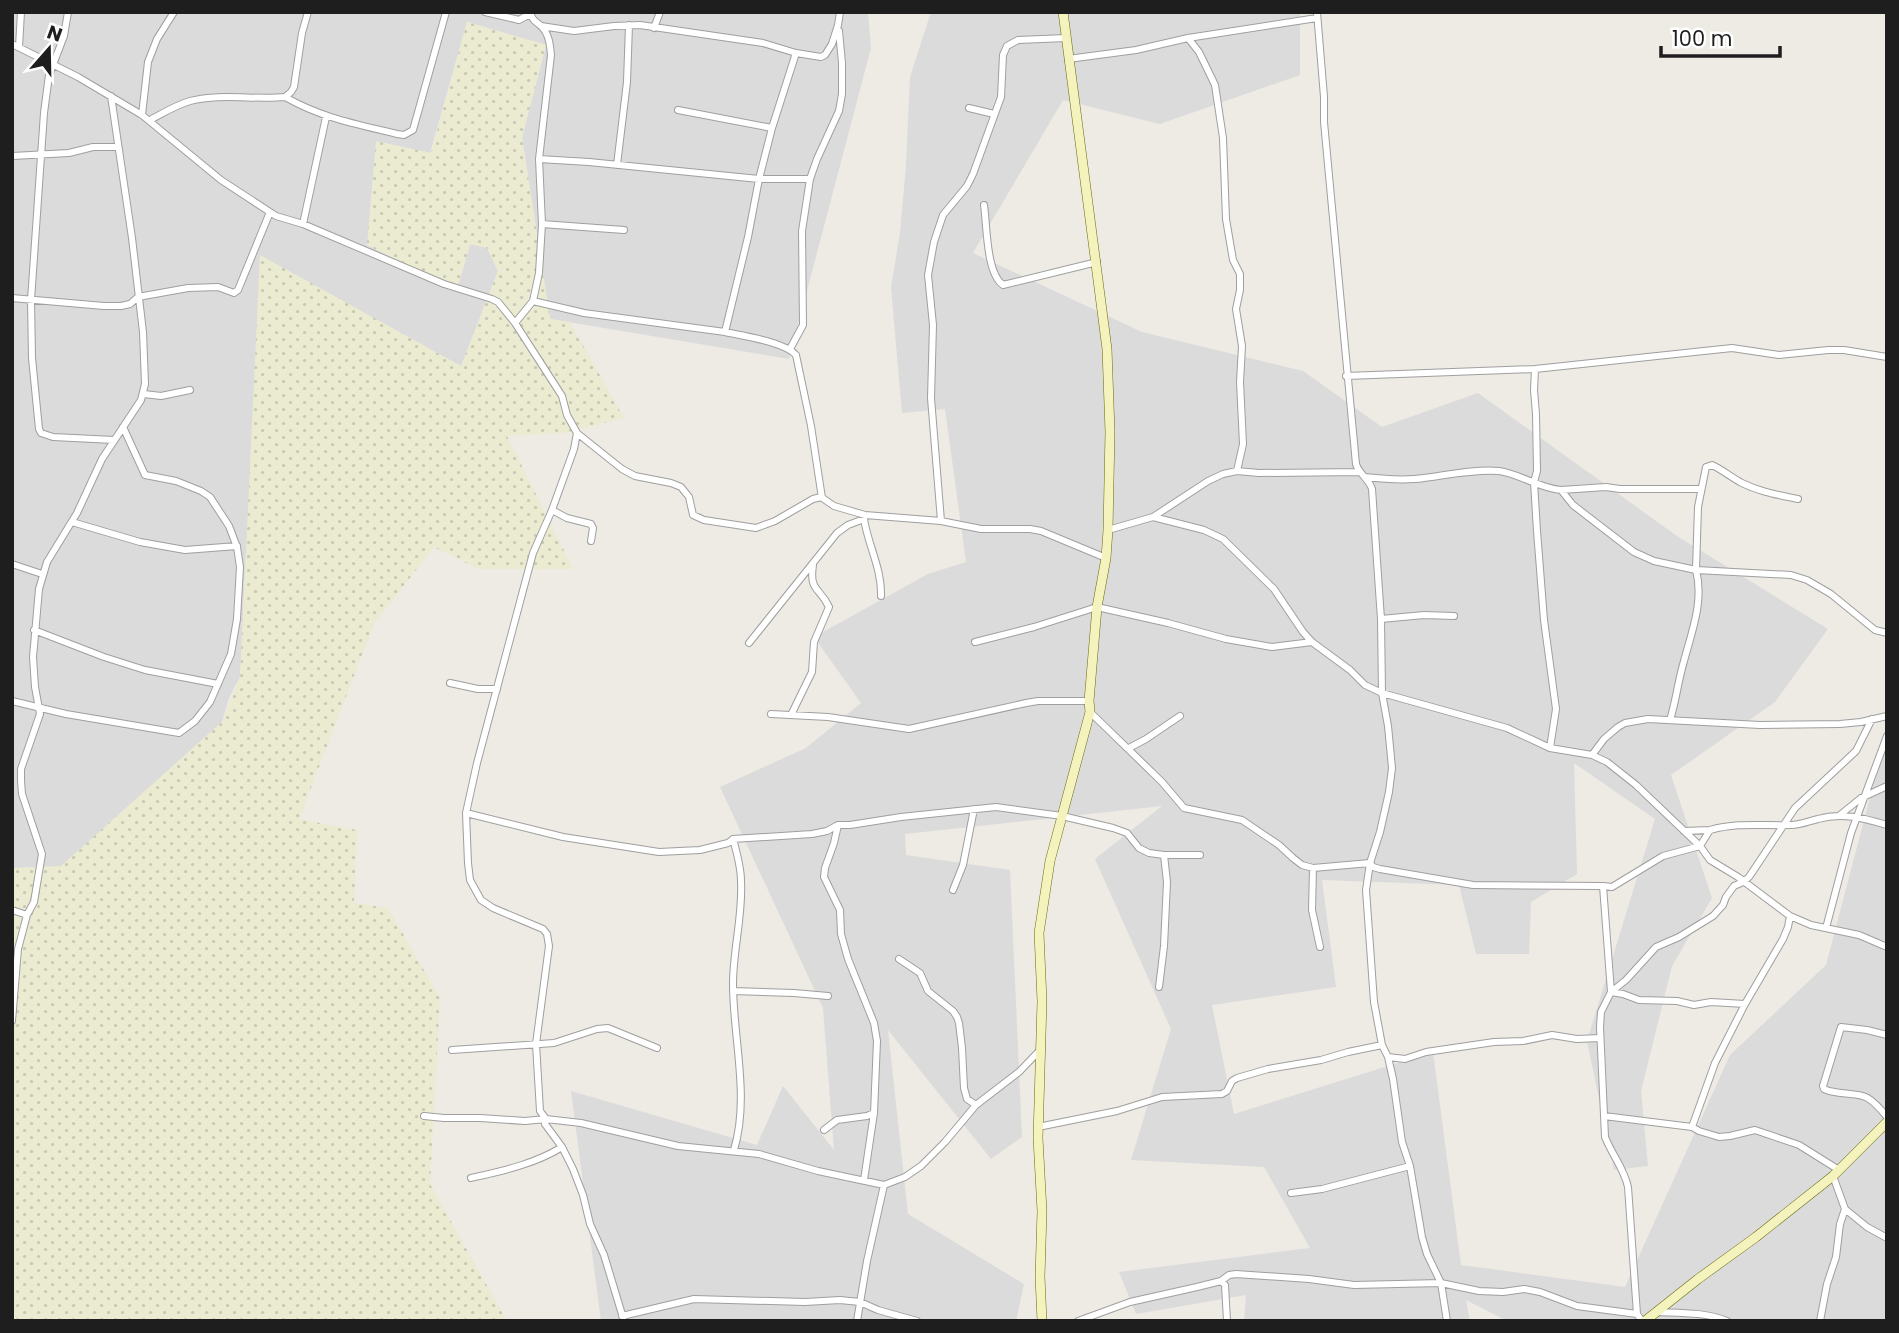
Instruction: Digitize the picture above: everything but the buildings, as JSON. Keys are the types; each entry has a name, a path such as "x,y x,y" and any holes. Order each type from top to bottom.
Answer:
{"street":[{"path":"20,12 15,45 142,114 221,180 270,212 444,284 498,302 515,323 562,396 567,415 577,433 630,474 681,487 689,497 693,515 704,520 756,528 775,521 813,499 822,498 865,517 1041,531 1106,558"},
{"path":"68,12 64,36 49,75 45,97 32,300 32,358 38,421 41,433 114,440"},
{"path":"142,114 148,62 157,39 173,12"},
{"path":"285,97 294,87 308,12"},
{"path":"150,120 178,105 205,98 285,97 326,117 404,135 412,130 446,12"},
{"path":"485,12 517,20 530,13 533,21 541,26 574,31 629,25 654,27 763,43 815,57 824,56 832,44 840,12"},
{"path":"654,27 660,12"},
{"path":"1042,1321 1042,1211 1038,1127 1042,1047 1039,933 1050,861 1090,712 1097,607 1108,530 1110,432 1107,349 1062,12"},
{"path":"1068,59 1136,50 1317,15 1346,376 1356,464 1372,489 1381,619 1382,693 1392,768 1366,890 1374,1002 1382,1045 1393,1079 1402,1142 1410,1166 1422,1237 1441,1283 1447,1321"},
{"path":"617,165 627,82 629,25"},
{"path":"790,349 803,325 802,231 810,179 839,111 842,94 838,25"},
{"path":"515,323 533,301 540,273 542,224 539,159 551,55 549,39 541,26"},
{"path":"941,521 931,398 933,325 928,285 928,269 934,242 940,220 967,186 973,174 1001,94 1003,55 1007,46 1018,40 1066,38"},
{"path":"1188,38 1199,52 1215,85 1221,120 1226,219 1233,260 1240,274 1236,309 1242,346 1240,382 1243,444 1237,471"},
{"path":"725,332 772,128 796,53"},
{"path":"12,1021 17,961 27,915 32,908 36,892 42,851 22,794 21,768 38,723 40,707 35,687 34,630 38,589 54,549 72,522 97,468 144,394 145,354 132,238 111,96"},
{"path":"969,108 994,114"},
{"path":"678,110 772,128"},
{"path":"303,224 326,117"},
{"path":"12,156 117,147"},
{"path":"539,159 759,180 810,179"},
{"path":"984,205 993,268 996,279 1001,284 1006,286 1097,262"},
{"path":"12,298 113,306 130,304 138,297 188,288 218,287 234,293 238,290 270,212"},
{"path":"542,224 624,230"},
{"path":"533,301 584,313 725,332 790,349 798,360 822,498"},
{"path":"1346,376 1535,369 1732,348 1779,355 1844,350 1887,357"},
{"path":"1535,369 1537,471 1534,482 1544,621 1556,709 1550,748"},
{"path":"144,394 161,396 190,390"},
{"path":"12,701 66,714 179,733 200,716 210,702 231,654 237,619 240,568 237,546 229,526 210,496 191,486 144,474 123,428"},
{"path":"577,433 552,510 533,553 466,813 470,880 477,895 493,908 540,927 547,934 549,946 536,1044 540,1111 546,1119 545,1124 562,1147 583,1195 590,1224 604,1255 623,1318 694,1299 805,1302 840,1300 860,1302 918,1321"},
{"path":"1670,720 1695,621 1699,594 1696,570 1700,489 1706,467 1712,465 1757,489 1798,499"},
{"path":"1108,530 1153,517 1208,481 1237,471 1421,479 1455,473 1499,471 1560,490 1606,487 1700,489"},
{"path":"1560,490 1573,506 1634,552 1654,561 1696,570 1801,578 1832,594 1875,631 1887,633"},
{"path":"552,510 566,518 591,524 591,541"},
{"path":"750,643 837,533 865,517"},
{"path":"865,517 866,531 880,574 881,596"},
{"path":"1153,517 1204,530 1223,539 1273,589 1312,642 1350,670 1365,685 1382,693 1507,728 1550,748 1592,755 1616,768 1700,846 1710,860 1790,916 1811,926 1858,934 1887,947"},
{"path":"72,522 140,541 186,550 237,546"},
{"path":"791,715 812,671 814,642 829,607 813,586 813,563"},
{"path":"12,564 42,574"},
{"path":"975,642 1097,607 1226,639 1272,647 1312,642"},
{"path":"1381,619 1424,615 1454,616"},
{"path":"34,630 145,670 218,684"},
{"path":"450,682 478,689 496,689"},
{"path":"771,714 828,717 909,729 1038,701 1089,701"},
{"path":"1090,712 1163,782 1184,808 1242,820 1293,858 1313,868 1370,863"},
{"path":"1129,748 1146,740 1180,716"},
{"path":"1592,755 1610,732 1625,723 1648,719 1760,725 1840,724 1887,716"},
{"path":"1641,1318 1628,1187 1625,1172 1611,1152 1605,1137 1601,1012 1611,992 1626,980 1656,947 1679,937 1713,916 1734,886 1749,877 1795,808 1856,751 1872,719"},
{"path":"1826,928 1851,833 1887,736"},
{"path":"1840,815 1865,796 1887,786"},
{"path":"466,813 563,836 659,852 700,850 728,843 733,839 812,834 838,825 996,807 1062,816 1120,830 1130,836 1139,848 1149,853 1200,855"},
{"path":"954,890 974,809"},
{"path":"1684,831 1710,830 1725,825 1801,824 1840,815 1858,816 1887,825"},
{"path":"838,825 824,877 840,910 841,934 875,1028 877,1048 874,1113 864,1180"},
{"path":"1370,863 1380,869 1473,885 1612,887 1663,856 1700,846 1710,830"},
{"path":"733,839 741,883 733,968 740,1104 739,1134 734,1150"},
{"path":"1159,987 1167,882 1164,855"},
{"path":"1313,868 1312,910 1320,947"},
{"path":"1603,886 1611,992"},
{"path":"12,910 27,915"},
{"path":"1692,1126 1715,1063 1783,939 1790,916"},
{"path":"899,959 919,972 928,991 957,1017 963,1065 962,1081 965,1094 970,1102 976,1105"},
{"path":"733,991 828,996"},
{"path":"1611,992 1639,1000 1677,1001 1696,1006 1711,1002 1745,1004"},
{"path":"1078,1321 1130,1302 1221,1281 1228,1275 1236,1274 1354,1285 1441,1283 1491,1292 1524,1289 1577,1306 1641,1318 1657,1312 1836,1173 1887,1120 1868,1097 1835,1092 1824,1089 1823,1086 1841,1027 1887,1035"},
{"path":"452,1050 566,1040 608,1028 657,1048"},
{"path":"1388,1057 1405,1059 1426,1052 1552,1035 1577,1039 1600,1038"},
{"path":"1038,1127 1117,1111 1163,1097 1222,1094 1237,1078 1382,1045"},
{"path":"424,1116 525,1121 546,1119 598,1126 683,1147 759,1154 818,1171 884,1185 905,1177 921,1166 976,1105 1019,1072 1042,1047"},
{"path":"824,1130 837,1120 874,1113"},
{"path":"1604,1116 1692,1126 1699,1131 1719,1136 1755,1129 1799,1145 1836,1173 1846,1209 1867,1227 1887,1238"},
{"path":"471,1178 548,1156 562,1147"},
{"path":"1291,1193 1322,1189 1410,1166"},
{"path":"857,1321 884,1185"},
{"path":"1820,1321 1836,1258 1840,1224 1846,1209"},
{"path":"1221,1281 1225,1285 1227,1321"},
{"path":"1657,1312 1711,1316 1727,1321"}],"shaded area":[{"path":"12,12 868,12 871,48 789,359 550,319 522,137 546,45 467,22 430,153 376,142 457,289 470,244 487,248 498,271 461,367 261,256 240,677 229,698 222,722 61,867 12,868"},
{"path":"931,12 1300,12 1300,75 1160,124 1063,100 973,253 1142,332 1303,371 1382,427 1478,393 1677,536 1828,629 1775,702 1671,775 1712,898 1672,966 1641,1091 1648,1166 1614,1170 1587,1041 1655,819 1574,763 1577,874 1531,902 1529,954 1476,954 1459,885 1322,880 1336,987 1212,1005 1234,1114 1433,1052 1461,1265 1625,1287 1730,1055 1826,965 1883,748 1887,748 1887,1321 1507,1321 1466,1300 1470,1321 1244,1321 1246,1295 1136,1314 1119,1272 1310,1248 1264,1167 1131,1160 1171,1029 1095,859 1162,806 905,834 906,855 1010,870 1022,1137 991,1159 888,1030 908,1214 1024,1284 1016,1321 601,1321 571,1091 757,1145 783,1086 834,1150 823,1008 720,787 806,748 861,703 814,637 928,574 966,562 945,409 902,413 891,287 900,233 910,77"}],"green space":[{"path":"467,22 546,45 522,137 550,319 570,322 624,418 564,433 507,436 573,569 478,569 434,547 374,624 299,819 357,830 354,903 388,908 440,998 430,1184 507,1321 12,1321 12,868 61,866 222,722 240,677 260,255 461,366 498,271 487,248 470,244 457,290 367,245 376,141 431,153"}]}
